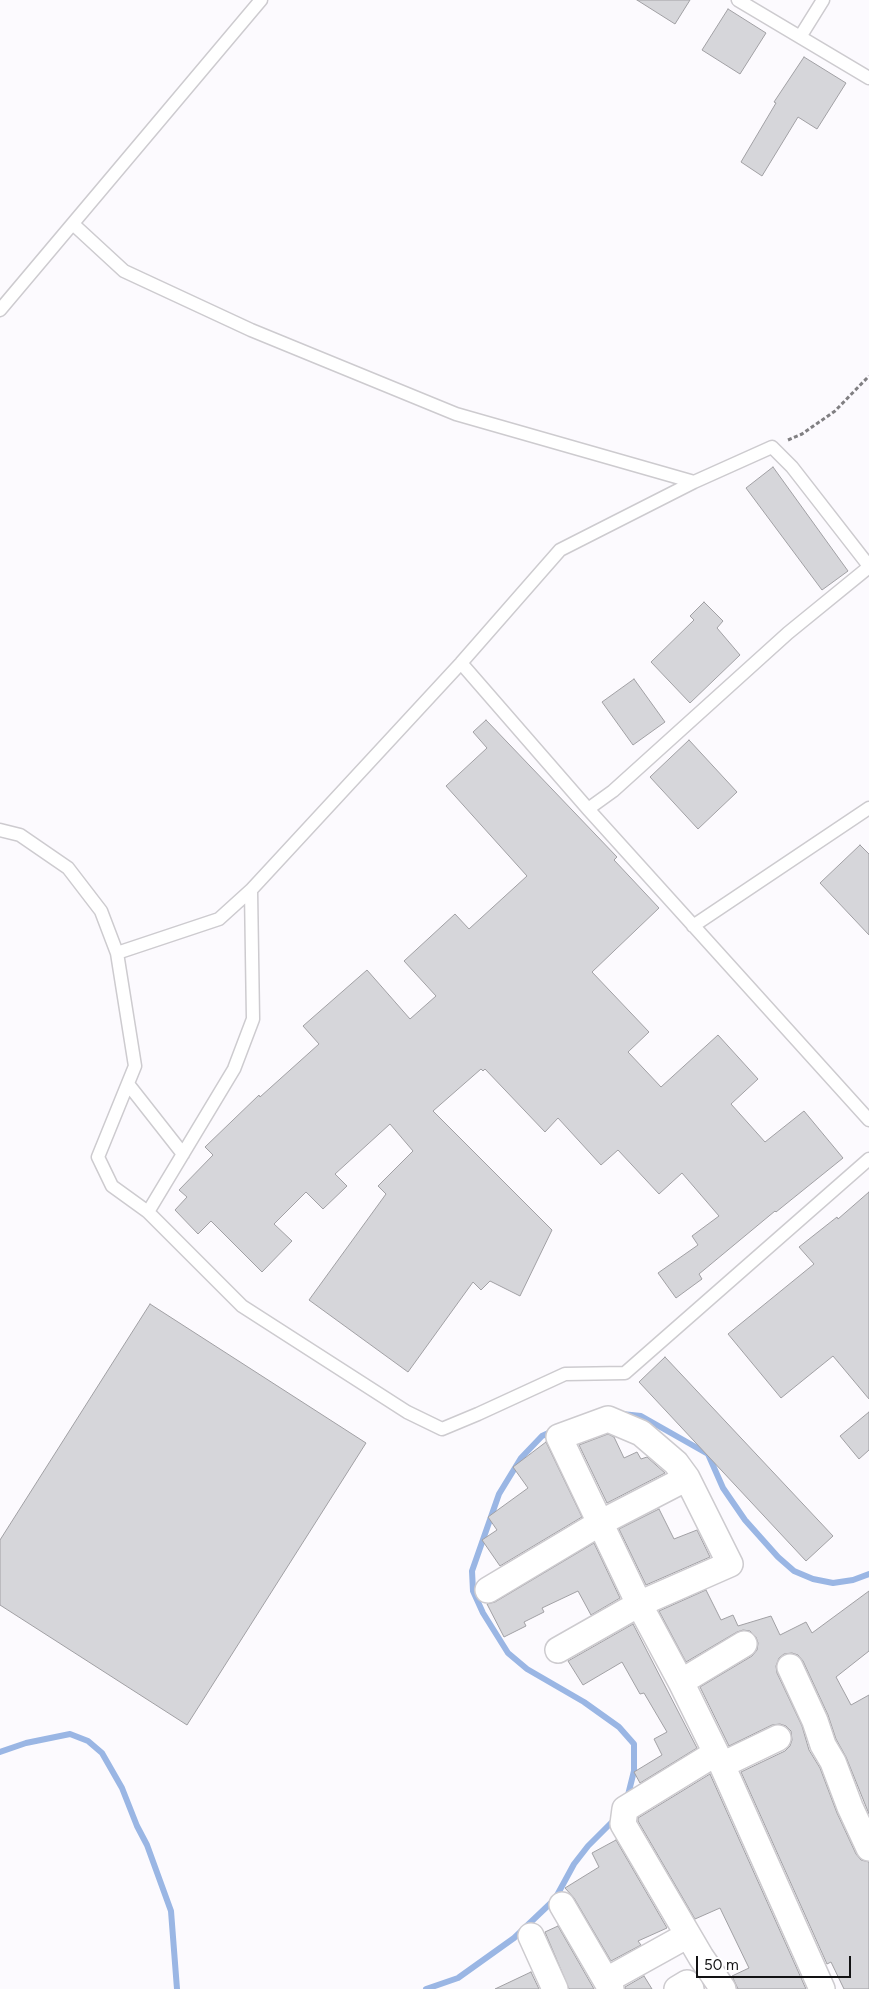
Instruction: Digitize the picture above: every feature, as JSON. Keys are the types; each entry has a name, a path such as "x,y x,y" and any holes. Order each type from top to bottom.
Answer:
{"street":[{"path":"558,1650 639,1604 730,1564 688,1478 676,1463 641,1433 608,1419 559,1437 639,1604 681,1682 719,1759 822,1989"},
{"path":"488,1590 600,1523 688,1478"},
{"path":"681,1682 744,1644"},
{"path":"790,1666 869,1848"},
{"path":"723,1989 688,1935 623,1824 625,1810 719,1759 778,1738"},
{"path":"562,1905 609,1985 688,1935"},
{"path":"530,1936 555,1989"},
{"path":"677,1989 687,1983 691,1989"}],"lane":[{"path":"0,310 261,0"},
{"path":"738,0 869,78"},
{"path":"800,37 823,0"},
{"path":"73,224 124,271 260,334 456,414 694,482"},
{"path":"117,953 219,919 251,890 461,663 560,550 694,482 772,447 792,467 869,567 788,633 614,790 588,809"},
{"path":"461,663 588,809 869,1120"},
{"path":"693,926 869,808"},
{"path":"0,830 20,835 68,868 101,911 117,953 135,1066 98,1157 112,1186 148,1212 242,1306 407,1412 442,1429 565,1374 625,1373 869,1159"},
{"path":"148,1212 234,1069 253,1018 251,890"},
{"path":"128,1084 183,1154"}],"path":[{"path":"772,447 802,434 835,411 869,376"}],"building":[{"path":"637,0 690,0 675,24"},
{"path":"728,9 766,33 740,74 702,50"},
{"path":"804,57 846,83 817,129 798,117 762,176 741,162 776,103 774,102"},
{"path":"773,467 848,571 822,590 746,488"},
{"path":"704,602 723,621 717,628 740,655 690,703 651,662 694,620 690,616"},
{"path":"634,679 665,722 633,745 602,702"},
{"path":"486,720 617,857 614,860 659,908 592,972 649,1032 628,1052 661,1087 718,1035 758,1079 731,1104 765,1142 804,1111 843,1158 699,1274 702,1279 676,1298 658,1273 698,1245 692,1236 719,1216 682,1173 659,1194 618,1150 601,1165 558,1118 545,1132 485,1069 483,1071 481,1069 433,1111 552,1230 520,1296 490,1281 481,1290 473,1282 408,1372 309,1300 386,1194 378,1186 413,1151 390,1124 335,1174 347,1186 323,1209 306,1192 274,1224 292,1241 262,1272 211,1221 198,1234 175,1210 187,1197 179,1190 213,1155 205,1147 259,1095 260,1097 319,1044 303,1026 367,970 410,1019 436,996 404,961 455,914 469,929 527,876 446,786 487,748 473,732"},
{"path":"689,740 737,792 698,829 650,777"},
{"path":"860,845 869,854 869,935 820,883"},
{"path":"869,1192 869,1399 833,1356 781,1398 728,1334 814,1264 799,1247 837,1217 838,1219"},
{"path":"150,1304 366,1443 187,1725 0,1605 0,1540"},
{"path":"665,1357 833,1536 806,1561 639,1382"},
{"path":"869,1412 869,1450 859,1459 840,1436"},
{"path":"608,1434 614,1437 624,1458 637,1452 641,1459 647,1457 665,1473 607,1503 579,1445"},
{"path":"546,1442 582,1517 500,1566 482,1540 497,1530 488,1517 528,1488 513,1467"},
{"path":"659,1509 674,1539 697,1530 710,1557 646,1585 619,1529"},
{"path":"594,1543 620,1598 591,1615 578,1591 542,1608 544,1612 524,1622 526,1626 504,1637 487,1604 495,1602"},
{"path":"706,1590 721,1620 733,1615 738,1626 771,1616 780,1635 806,1622 812,1633 869,1591 869,1651 836,1677 851,1705 869,1695 869,1814 846,1757 836,1739 828,1715 803,1661 798,1655 792,1653 784,1654 779,1658 776,1666 777,1673 802,1726 809,1750 820,1768 837,1813 856,1854 861,1860 869,1862 869,1989 844,1989 831,1962 827,1964 741,1772 785,1751 790,1746 792,1740 791,1731 786,1726 780,1724 772,1725 729,1746 700,1687 752,1656 757,1650 758,1643 756,1637 750,1631 743,1630 737,1632 686,1662 659,1611"},
{"path":"633,1624 697,1748 640,1783 634,1772 662,1755 654,1739 667,1732 644,1693 640,1694 622,1662 583,1685 568,1661"},
{"path":"710,1774 806,1989 738,1989 732,1976 749,1968 720,1908 695,1919 638,1821 638,1818"},
{"path":"616,1840 667,1928 638,1941 641,1945 611,1961 574,1898 565,1888 599,1867 592,1853"},
{"path":"558,1926 594,1989 569,1989 545,1932"},
{"path":"531,1972 539,1989 495,1989"},
{"path":"644,1976 652,1989 625,1989 625,1987"}],"waterway":[{"path":"622,1414 641,1416 708,1454 723,1488 745,1520 778,1557 794,1571 813,1579 833,1583 853,1580 869,1574"},
{"path":"555,1430 542,1436 521,1458 499,1494 472,1571 473,1591 483,1613 508,1653 527,1669 584,1702 619,1727 634,1744 634,1771 627,1799"},
{"path":"0,1752 26,1743 70,1734 88,1741 102,1753 122,1788 137,1826 147,1845 171,1911 177,1989"},
{"path":"426,1989 458,1978 514,1938 555,1899 574,1864 588,1846 616,1818"}]}
